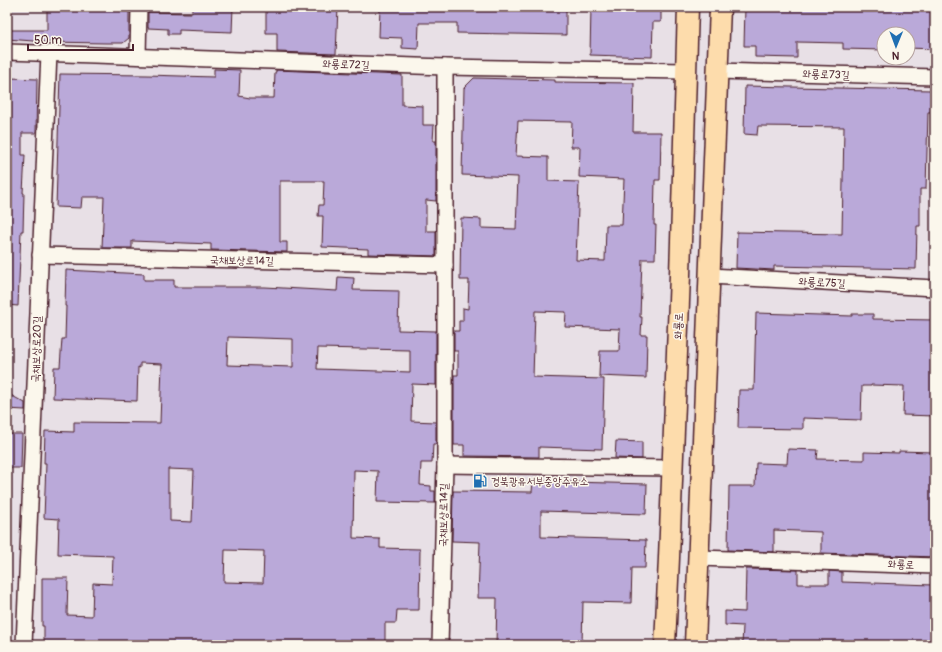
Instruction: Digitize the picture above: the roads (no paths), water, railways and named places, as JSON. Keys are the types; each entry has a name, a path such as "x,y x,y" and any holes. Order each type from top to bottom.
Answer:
{"main road":[{"name":"와룡로","path":"665,645 670,558 688,7"},
{"path":"695,645 720,7"}],"street":[{"path":"138,56 139,7"},
{"name":"와룡로72길","path":"7,52 445,68 685,70"},
{"name":"국채보상로20길","path":"24,645 48,53"},
{"name":"국채보상로14길","path":"440,645 445,465 445,68"},
{"name":"와룡로73길","path":"718,71 935,77"},
{"name":"국채보상로14길","path":"40,256 445,265"},
{"name":"와룡로75길","path":"710,276 935,288"},
{"path":"445,465 672,468"},
{"name":"와룡로","path":"699,558 935,566"}],"place":[{"name":"경북광유서부중앙주유소","path":"480,481"}]}
